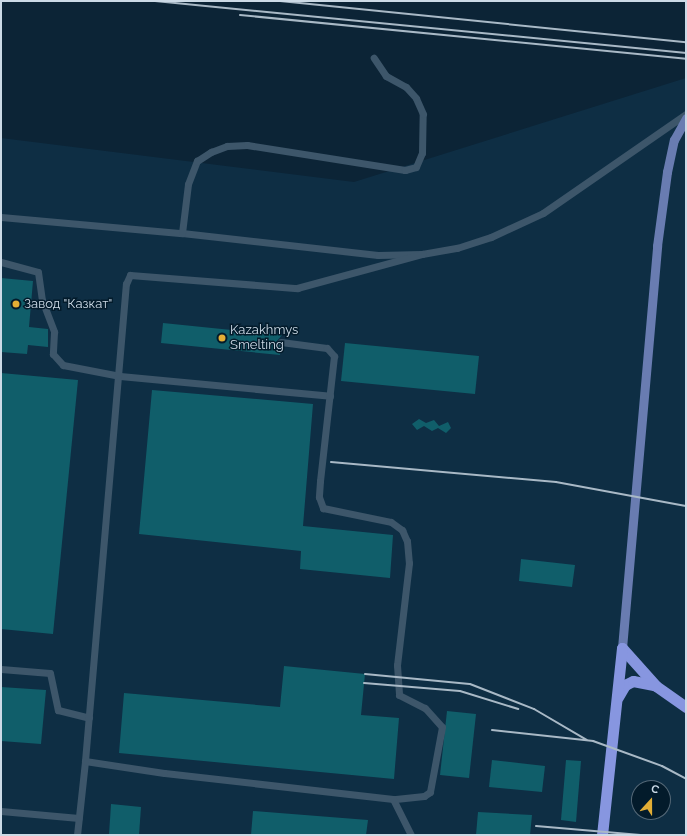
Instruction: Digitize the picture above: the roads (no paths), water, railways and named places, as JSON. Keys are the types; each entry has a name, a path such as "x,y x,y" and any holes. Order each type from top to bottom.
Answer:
{"highway":[{"path":"622,648 656,686 686,708"},
{"path":"602,835 612,727 622,648"},
{"path":"616,701 620,690 634,681 656,686"}],"main road":[{"path":"622,648 657,246 666,172 674,140 686,118"}],"street":[{"path":"182,233 188,184 197,161 211,152 227,146 247,145 405,170 416,167 422,153 423,114 416,98 406,87 386,76 374,58"},
{"path":"77,835 120,376 126,284 130,275 296,288 422,254 457,248 491,237 543,213 686,114"},
{"path":"1,217 182,233 378,255 422,254"},
{"path":"1,262 38,272 42,300 54,332 53,354 64,365 120,376 330,396"},
{"path":"85,761 164,773 393,799 424,796 430,792 442,727 425,708 399,695 397,665 409,563 407,542 402,530 391,522 323,508 319,497 334,356 327,348 281,342"},
{"path":"1,669 50,673 58,710 89,718"},
{"path":"393,799 411,835"},
{"path":"1,811 79,818"}],"railway":[{"path":"155,1 686,53"},
{"path":"280,1 686,42"},
{"path":"240,15 686,59"},
{"path":"331,462 556,482 686,506"},
{"path":"365,674 470,684 534,709 587,740"},
{"path":"364,683 460,691 518,709"},
{"path":"492,730 593,741 662,766 686,779"},
{"path":"536,826 641,835"}],"place":[{"name":"Завод \"Казкат\"","path":"16,304"},
{"name":"Kazakhmys Smelting","path":"222,338"}]}
